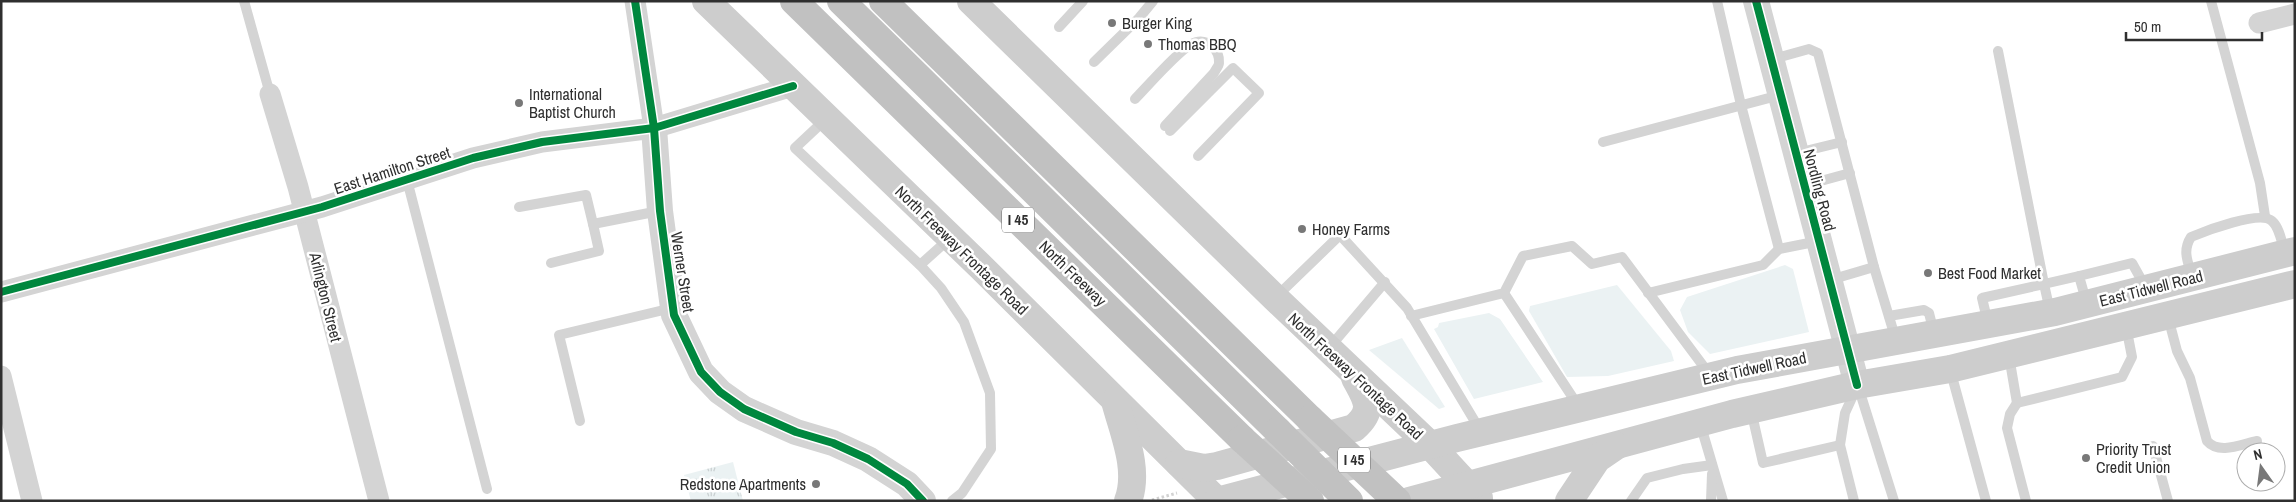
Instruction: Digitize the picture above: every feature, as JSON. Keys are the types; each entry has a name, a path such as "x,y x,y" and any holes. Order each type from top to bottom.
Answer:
{"highway":[{"path":"779,1 880,85"},
{"name":"North Freeway","path":"794,1 1242,439 1310,501"},
{"name":"North Freeway","path":"841,1 1350,501"},
{"name":"I 45","path":"883,1 1397,501"}],"main road":[{"name":"North Freeway Frontage Road","path":"706,1 951,238 1217,501"},
{"name":"North Freeway Frontage Road","path":"971,1 1275,298 1431,446 1475,493"},
{"name":"East Tidwell Road","path":"1217,501 1711,376 1847,349 1892,328 1934,333 2050,313 2290,253"},
{"name":"East Tidwell Road","path":"1409,501 1475,493 1620,443 1700,422 1857,386 1950,369 2295,284"},
{"path":"2147,289 2168,316"},
{"path":"1179,463 1204,468 1217,466 1354,428 1364,420 1368,408 1366,399 1351,371"},
{"path":"1644,393 1654,434"},
{"path":"1115,401 1132,466 1132,485 1128,501"},
{"path":"1569,501 1598,459 1620,443"}],"street":[{"name":"Werner Street","path":"635,1 654,128 660,211 673,307 684,340 701,372 720,392 744,409 770,422 833,443 868,459 907,484 923,501"},
{"name":"Nordling Road","path":"1756,1 1857,386"},
{"path":"2259,23 2295,14"},
{"name":"East Hamilton Street","path":"1,292 304,211 473,158 542,142 654,128 793,86"},
{"name":"Arlington Street","path":"270,94 304,211 379,501"},
{"path":"1,376 32,501"}],"lane":[{"path":"244,1 270,94"},
{"path":"1059,26 1084,1"},
{"path":"1094,62 1139,18 1153,1"},
{"path":"1718,1 1741,105 1779,248"},
{"path":"2210,1 2260,182 2265,216"},
{"path":"1135,99 1185,49 1196,42 1208,43 1217,51 1219,64 1214,73 1168,128 1233,68 1259,93 1198,156"},
{"path":"1772,60 1810,49 1818,52 1874,267 1892,328"},
{"path":"1998,51 2050,313"},
{"path":"1603,142 1781,94"},
{"path":"827,118 795,148 920,265 940,288 964,322 990,393 991,449 962,493 952,501"},
{"path":"1796,153 1842,142"},
{"path":"1805,186 1850,173"},
{"path":"407,180 487,489"},
{"path":"519,207 586,196 599,250 551,263"},
{"path":"593,224 660,211"},
{"path":"2193,277 2185,254 2186,246 2191,237 2236,222 2265,216 2273,221 2290,253"},
{"path":"1275,298 1340,235 1385,282 1411,316 1482,433"},
{"path":"920,265 951,238"},
{"path":"1648,293 1763,265 1779,248 1819,241"},
{"path":"1411,316 1504,293 1523,256 1572,246 1592,264 1622,257 1711,376"},
{"path":"1988,324 1982,298 2132,263 2147,289"},
{"path":"1829,280 1874,267"},
{"path":"2079,276 2087,304"},
{"path":"1328,349 1385,282"},
{"path":"1504,293 1580,409"},
{"path":"580,421 559,335 673,307"},
{"path":"2168,316 2177,351 2190,378 2207,441 2211,446 2218,449 2257,441"},
{"path":"2017,403 2122,377 2132,357 2126,326"},
{"path":"2009,355 2017,403 2010,414 2007,428 2026,501"},
{"path":"1950,369 1986,501"},
{"path":"1854,501 1840,445 1845,413 1857,386"},
{"path":"1857,386 1894,501"},
{"path":"1751,410 1763,463 1840,445"},
{"path":"1700,422 1723,501"},
{"path":"2152,446 2168,501"},
{"path":"1631,501 1647,478 1684,469 1712,465"},
{"path":"1711,501 1712,465"}],"path":[{"path":"1149,501 1178,493"}],"green space":[{"path":"1785,265 1793,269 1809,332 1710,354 1688,332 1680,310 1687,297"},
{"path":"1617,285 1671,351 1674,361 1608,376 1567,377 1529,311 1530,306"},
{"path":"1489,313 1500,319 1543,382 1474,399 1434,329 1438,327 1439,323"},
{"path":"1402,338 1445,407 1439,409 1369,350"},
{"path":"733,462 743,501 691,501 684,475"}],"cycle path":[{"path":"635,1 654,128 660,211 674,315 701,372 720,392 744,409 796,432 833,443 868,459 907,484 923,501"},
{"path":"1756,1 1857,385"},
{"path":"1,292 322,207 473,158 542,142 654,128 793,86"}],"place":[{"name":"Burger King","path":"1112,23"},
{"name":"Thomas BBQ","path":"1148,44"},
{"name":"International Baptist Church","path":"519,103"},
{"name":"Honey Farms","path":"1302,229"},
{"name":"Best Food Market","path":"1928,273"},
{"name":"Priority Trust Credit Union","path":"2086,458"},
{"name":"Redstone Apartments","path":"816,484"}]}
